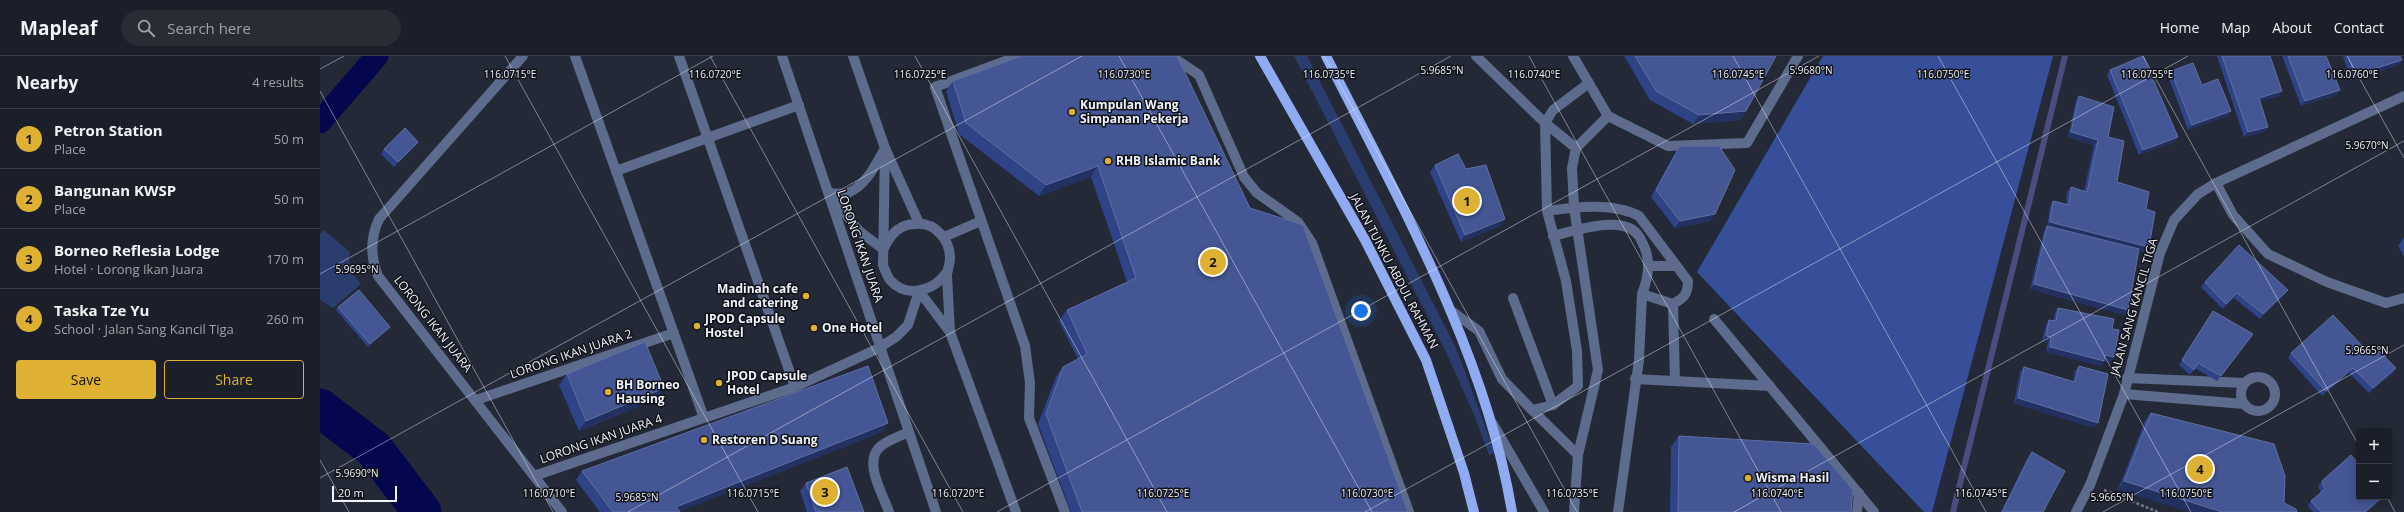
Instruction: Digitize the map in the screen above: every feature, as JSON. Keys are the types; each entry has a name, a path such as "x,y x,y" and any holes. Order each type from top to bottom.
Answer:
{"main road":[{"name":"JALAN TUNKU ABDUL RAHMAN","path":"1260,56 1365,240 1426,360 1464,473 1474,512"},
{"path":"1326,56 1420,244 1450,310 1492,423 1512,512"}],"street":[{"name":"LORONG IKAN JUARA","path":"523,56 384,214 373,232 373,263 378,276 562,512"},
{"path":"575,56 704,418"},
{"path":"679,56 795,387"},
{"name":"LORONG IKAN JUARA","path":"782,56 936,512"},
{"path":"854,56 885,148 919,223"},
{"path":"1019,56 935,87 1025,346 1030,383 1029,418 1065,512"},
{"path":"1171,56 1200,75 1244,177 1257,193 1298,222 1312,243 1409,512"},
{"path":"1476,56 1545,123 1576,148"},
{"path":"1573,56 1608,116 1668,146 1747,143 1798,56"},
{"path":"1532,410 1553,405 1578,386 1577,351 1569,305 1547,211 1545,123 1553,110 1589,83"},
{"name":"JALAN SANG KANCIL TIGA","path":"2076,512 2090,485 2124,394 2160,252 2174,220 2198,194 2216,183 2404,96"},
{"path":"616,171 799,105"},
{"path":"1574,512 1578,455 1598,370 1574,207 1572,168 1576,148 1608,116"},
{"path":"829,193 846,194 858,186 868,176 885,148"},
{"path":"885,148 883,265 890,280 903,289 919,291 937,284 947,272"},
{"path":"2216,183 2232,214 2268,254 2327,282 2386,304 2404,298"},
{"path":"829,193 859,231 883,249"},
{"path":"1547,211 1574,207 1630,211 1639,216 1648,226 1676,266 1682,270 1688,280 1688,289 1684,298 1673,304 1642,294"},
{"path":"944,236 981,221"},
{"path":"883,249 890,236 898,228 909,224 919,223 934,228 944,236 949,248 950,260 947,272 950,332"},
{"path":"1553,236 1596,225 1626,226 1638,234 1647,253 1648,266 1646,284 1642,294 1639,360 1635,379 1618,512"},
{"path":"1648,266 1676,266"},
{"path":"919,291 950,332 1016,512"},
{"name":"LORONG IKAN JUARA 4","path":"534,476 795,387 880,347 896,337 908,325 919,291"},
{"path":"1513,298 1553,405"},
{"path":"1673,304 1675,381"},
{"path":"1450,310 1479,331 1502,378 1578,455"},
{"path":"1714,319 1874,512"},
{"name":"LORONG IKAN JUARA 2","path":"476,400 674,333"},
{"path":"2127,378 2245,383 2254,377 2264,378 2273,386 2274,396 2269,406 2259,410 2248,408 2244,404 2241,394 2245,383"},
{"path":"1635,379 1770,386"},
{"path":"2124,394 2244,404"},
{"path":"1492,423 1544,512"},
{"path":"889,512 873,468 872,459 881,445 909,432"},
{"path":"1857,512 1859,493"}],"path":[{"path":"2090,485 2158,512"}],"shaded area":[{"path":"1294,56 1307,56 1456,348 1495,453 1489,455 1475,417 1446,352"},
{"path":"1823,56 2053,56 1932,512 1924,512 1697,272"},
{"path":"324,230 350,252 349,261 351,269 361,284 333,308 320,300 320,234"}],"building":[{"path":"1022,56 1177,56 1250,208 1303,225 1408,512 1082,512 1046,414 1063,367 1087,354 1067,310 1136,278 1098,166 1046,185 966,123 953,81"},
{"path":"1635,56 1776,56 1746,111 1699,115 1656,91"},
{"path":"2143,56 2178,137 2143,150 2110,70"},
{"path":"2222,56 2270,56 2282,91 2259,98 2268,127 2248,132"},
{"path":"2288,56 2326,56 2340,90 2305,101"},
{"path":"2348,56 2400,56 2402,60 2355,75"},
{"path":"2193,63 2202,85 2218,79 2231,111 2192,125 2171,71"},
{"path":"2079,96 2114,107 2108,137 2124,141 2117,182 2149,192 2146,209 2155,212 2149,247 2050,222 2053,201 2069,205 2071,187 2087,192 2098,140 2071,132"},
{"path":"405,128 418,142 398,162 384,149"},
{"path":"1680,146 1719,146 1735,170 1715,214 1680,221 1656,190"},
{"path":"1458,154 1466,169 1486,165 1505,219 1465,235 1435,165"},
{"path":"2047,226 2139,249 2128,310 2034,284"},
{"path":"2239,245 2288,290 2263,314 2237,293 2226,304 2205,282"},
{"path":"359,290 390,327 370,344 338,307"},
{"path":"2058,308 2114,319 2112,329 2119,330 2114,357 2105,355 2104,361 2050,347 2051,337 2046,336 2049,320 2056,321"},
{"path":"2213,311 2253,334 2221,376 2198,363 2194,370 2182,360"},
{"path":"2333,315 2368,352 2375,347 2396,368 2373,388 2353,368 2326,391 2291,353"},
{"name":"BH Borneo Hausing","path":"645,342 664,388 586,421 567,374"},
{"path":"868,366 888,423 676,507 680,512 613,512 582,471"},
{"path":"2079,366 2108,374 2098,423 2018,398 2024,367 2075,382"},
{"path":"2151,413 2274,444 2285,476 2284,503 2296,509 2297,512 2222,512 2124,481"},
{"name":"Wisma Hasil","path":"1679,436 1814,444 1853,490 1851,512 1678,512"},
{"path":"2032,452 2065,471 2043,512 2002,512"},
{"path":"2351,455 2356,461 2356,500 2379,500 2365,512 2321,512 2311,501 2325,489 2322,481"},
{"path":"847,467 864,512 816,512 806,483"}],"waterway":[{"path":"320,122 377,56"},
{"path":"1953,512 2065,56"},
{"path":"320,408 374,449 422,512"}],"place":[{"name":"Kumpulan Wang Simpanan Pekerja","path":"1072,112"},
{"name":"RHB Islamic Bank","path":"1108,161"},
{"name":"Petron Station","path":"1467,201"},
{"name":"Bangunan KWSP","path":"1213,262"},
{"name":"Madinah cafe and catering","path":"806,296"},
{"name":"JPOD Capsule Hostel","path":"697,326"},
{"name":"One Hotel","path":"814,328"},
{"name":"JPOD Capsule Hotel","path":"719,383"},
{"name":"BH Borneo Hausing","path":"608,392"},
{"name":"Restoren D Suang","path":"704,440"},
{"name":"Taska Tze Yu","path":"2200,469"},
{"name":"Wisma Hasil","path":"1748,478"},
{"name":"Borneo Reflesia Lodge","path":"825,492"}]}
